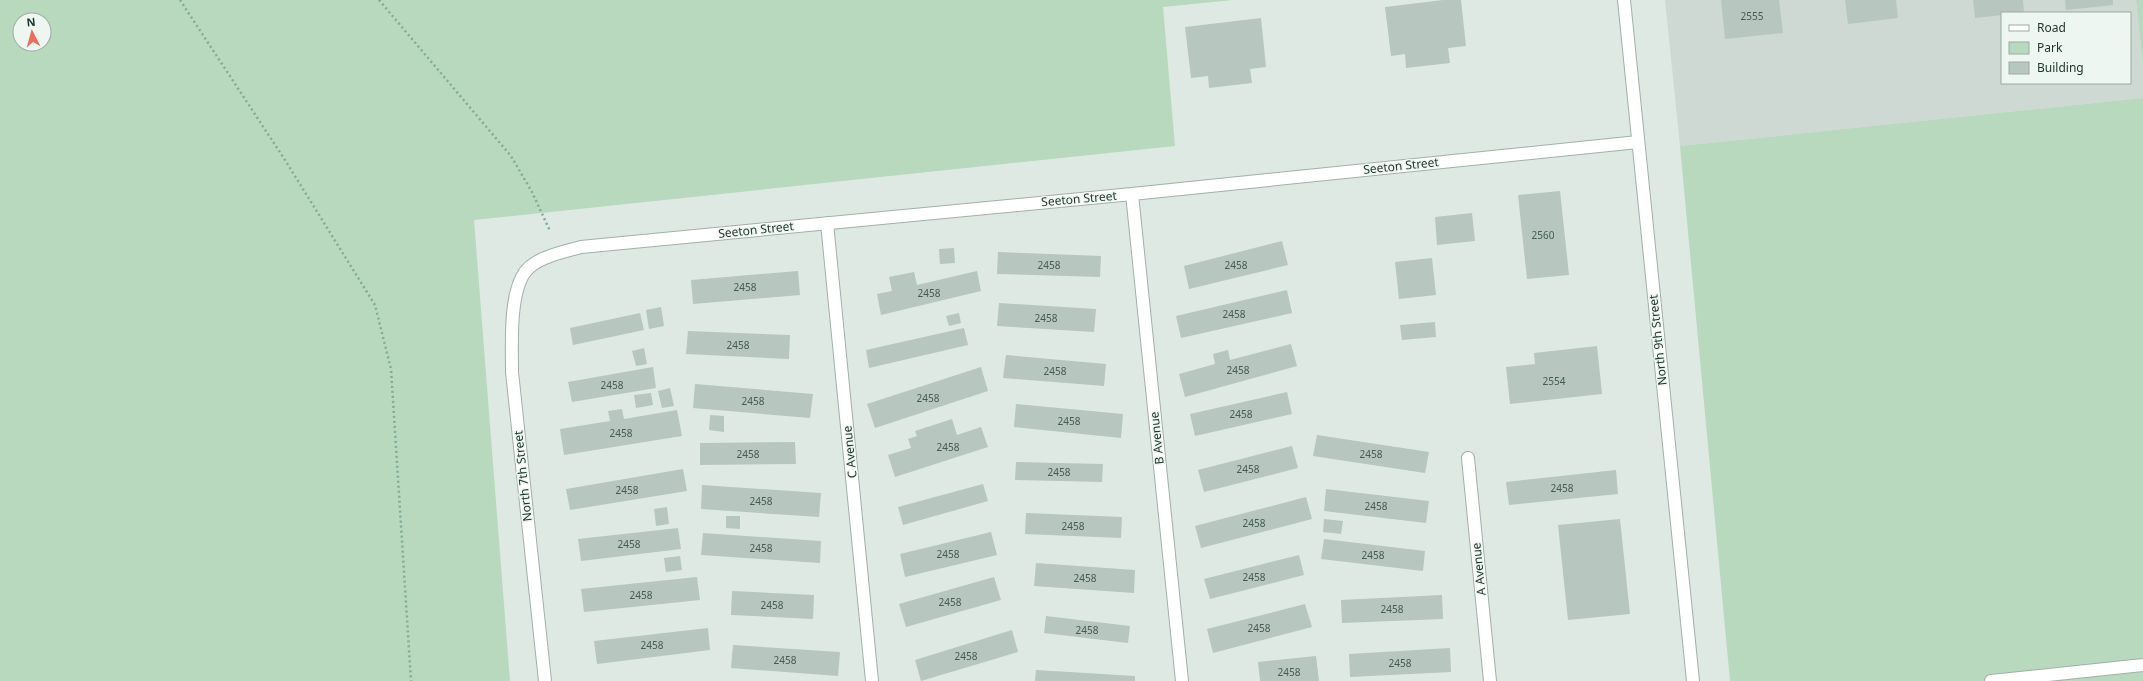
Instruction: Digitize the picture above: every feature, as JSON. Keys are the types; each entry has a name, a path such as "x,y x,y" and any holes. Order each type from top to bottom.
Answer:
{"street":[{"name":"North 9th Street","path":"1624,0 1693,681"},
{"name":"Seeton Street","path":"525,272 546,257 581,247 827,222 1076,200 1638,142"},
{"name":"B Avenue","path":"1132,194 1182,681"},
{"name":"C Avenue","path":"827,222 872,681"},
{"name":"North 7th Street","path":"525,272 518,292 511,324 512,372 545,681"},
{"name":"A Avenue","path":"1468,458 1490,681"},
{"path":"1991,681 2143,665"}],"path":[{"path":"180,0 285,160 375,305 390,369 411,681"},
{"path":"379,0 511,156 532,192 560,253"}],"shaded area":[{"path":"1665,0 2136,0 2143,68 2143,98 1680,146"}],"green space":[{"path":"0,0 1233,0 1163,7 1175,146 474,220 510,681 0,681"},
{"path":"2136,0 2143,0 2143,68"},
{"path":"2143,98 2143,681 1730,681 1680,146"}],"building":[{"path":"1443,0 1461,0 1466,46 1448,48 1450,63 1406,68 1405,54 1391,56 1385,7"},
{"path":"1721,0 1779,0 1783,33 1725,39"},
{"path":"1845,0 1896,0 1898,18 1848,24"},
{"path":"1973,0 2023,0 2024,12 2001,12 2001,15 1975,18"},
{"path":"2065,0 2113,0 2113,5 2066,10"},
{"path":"1261,18 1266,67 1250,69 1252,83 1209,88 1208,76 1191,78 1185,27"},
{"path":"1560,191 1569,275 1527,279 1518,195"},
{"path":"1472,213 1475,241 1437,245 1435,217"},
{"path":"1282,241 1288,265 1189,289 1184,266"},
{"path":"954,248 955,263 940,264 939,249"},
{"path":"998,252 1101,256 1100,277 997,274"},
{"path":"1432,258 1436,295 1399,299 1395,262"},
{"path":"798,271 800,295 693,304 691,280"},
{"path":"977,271 981,291 881,315 877,294 892,291 889,277 914,272 917,285"},
{"path":"1287,290 1292,313 1181,338 1176,316"},
{"path":"999,303 1096,309 1094,332 997,326"},
{"path":"661,307 664,326 649,329 646,310"},
{"path":"640,313 644,330 573,345 570,328"},
{"path":"959,313 961,323 949,326 946,316"},
{"path":"1435,322 1436,337 1402,340 1400,325"},
{"path":"964,328 968,345 869,368 866,350"},
{"path":"688,331 790,335 789,359 686,354"},
{"path":"1291,344 1297,366 1185,397 1179,374 1215,364 1213,354 1228,350 1230,360"},
{"path":"1597,346 1602,394 1510,404 1506,367 1535,364 1534,353"},
{"path":"644,348 647,364 636,366 632,351"},
{"path":"1006,355 1106,364 1104,386 1003,378"},
{"path":"653,367 656,388 572,402 568,382"},
{"path":"981,367 988,391 875,428 867,404"},
{"path":"695,384 813,394 810,418 693,408"},
{"path":"670,388 674,406 662,408 658,391"},
{"path":"1287,392 1292,414 1195,436 1190,414"},
{"path":"651,393 653,405 636,408 634,395"},
{"path":"1016,404 1123,414 1121,438 1014,427"},
{"path":"622,409 624,419 677,410 682,436 564,455 560,429 610,421 608,411"},
{"path":"710,415 724,416 724,432 709,430"},
{"path":"952,419 957,435 981,427 988,447 895,477 888,455 911,448 908,439 917,436 915,431"},
{"path":"1317,435 1429,452 1425,473 1313,456"},
{"path":"795,442 796,464 700,465 700,443"},
{"path":"1292,446 1298,468 1204,492 1198,470"},
{"path":"1016,462 1103,464 1102,482 1015,480"},
{"path":"683,469 687,491 570,510 566,489"},
{"path":"1616,470 1618,494 1509,505 1506,482"},
{"path":"983,484 988,501 903,525 898,507"},
{"path":"702,485 821,493 819,517 701,509"},
{"path":"1326,489 1429,501 1426,523 1324,511"},
{"path":"1306,497 1312,519 1201,548 1195,526"},
{"path":"667,507 669,524 656,526 654,509"},
{"path":"1026,513 1122,517 1121,538 1025,534"},
{"path":"726,516 740,516 740,529 726,528"},
{"path":"1324,519 1343,521 1341,534 1323,532"},
{"path":"1620,519 1630,614 1568,620 1558,525"},
{"path":"678,528 681,549 581,561 578,539"},
{"path":"991,532 997,555 905,577 900,554"},
{"path":"703,533 821,541 820,563 701,555"},
{"path":"1324,539 1425,551 1423,571 1321,559"},
{"path":"1299,555 1304,575 1210,599 1204,579"},
{"path":"680,556 682,570 666,572 664,558"},
{"path":"1036,563 1135,570 1134,593 1034,586"},
{"path":"697,577 700,600 584,612 581,589"},
{"path":"994,577 1001,600 906,627 899,604"},
{"path":"732,591 814,595 813,619 731,615"},
{"path":"1442,595 1443,619 1342,623 1341,600"},
{"path":"1305,604 1312,627 1213,653 1207,629"},
{"path":"1046,616 1130,626 1128,643 1044,633"},
{"path":"708,628 710,650 597,664 594,641"},
{"path":"1012,630 1018,652 921,681 915,660"},
{"path":"733,645 840,652 838,676 731,668"},
{"path":"1450,648 1451,672 1350,677 1349,654"},
{"path":"1316,656 1319,681 1260,681 1258,662"},
{"path":"1036,670 1135,676 1135,681 1035,681"}]}
